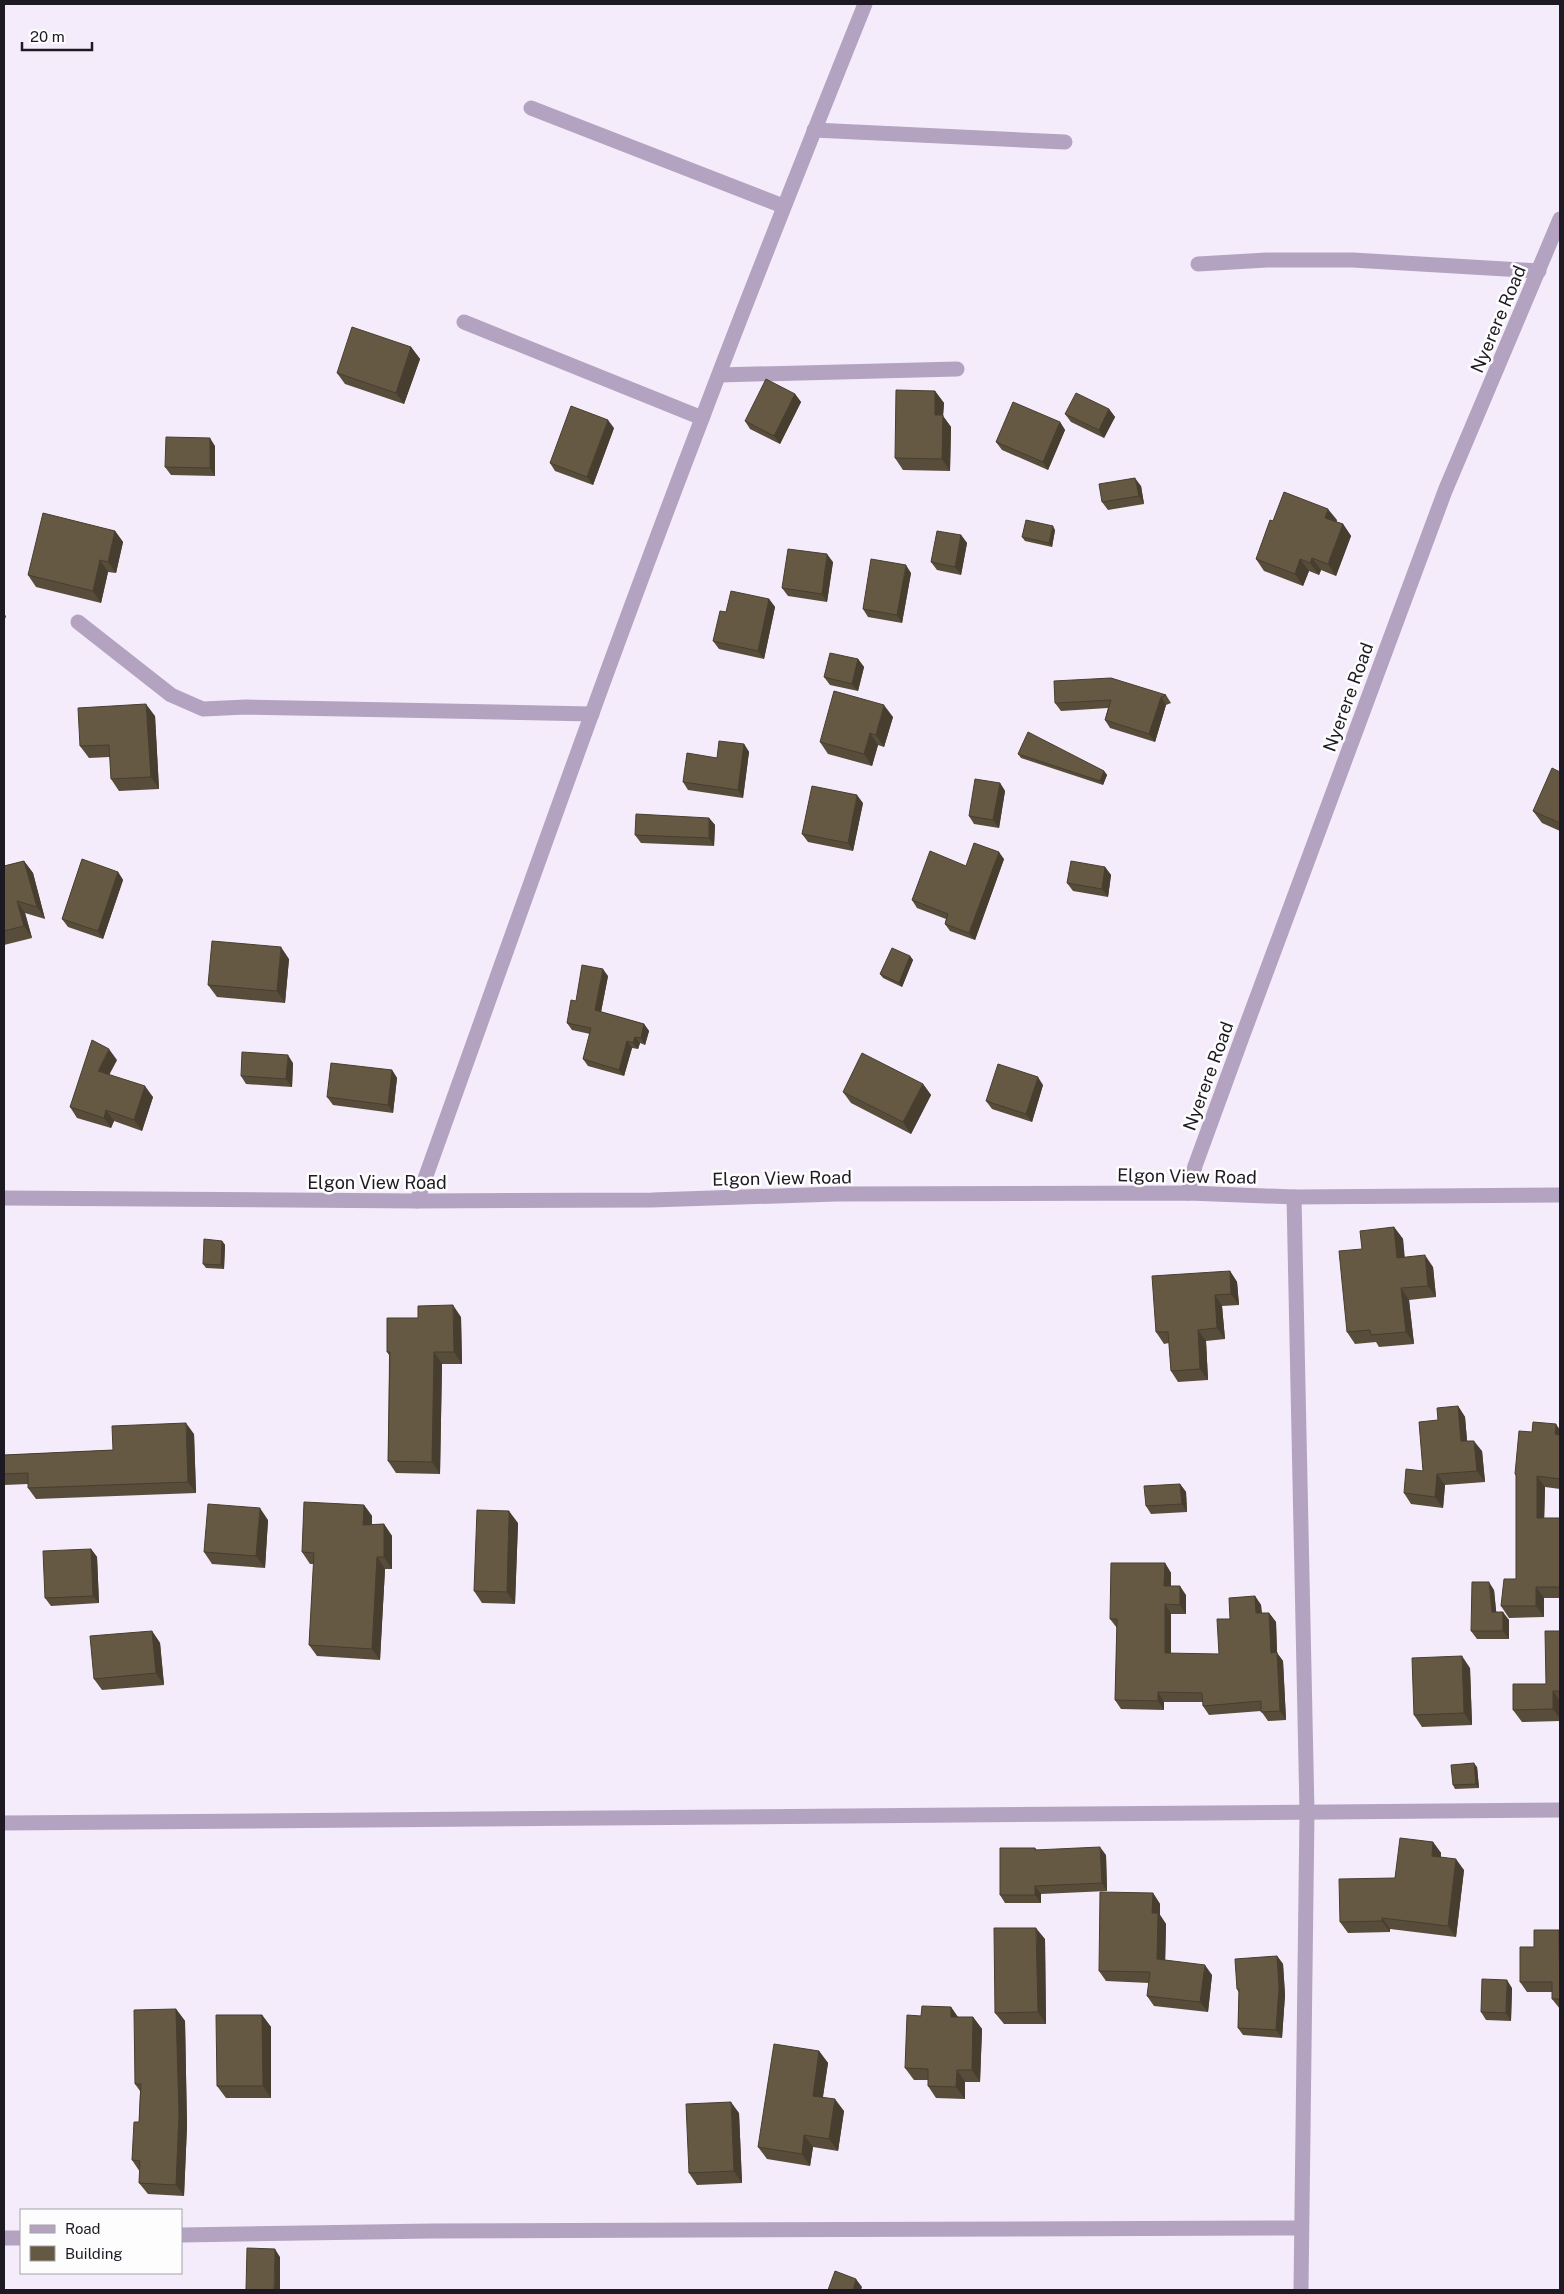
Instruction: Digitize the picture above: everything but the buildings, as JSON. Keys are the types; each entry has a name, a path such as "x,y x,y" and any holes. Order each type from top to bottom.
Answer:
{"street":[{"path":"417,1201 592,714 702,418 865,4"},
{"path":"531,108 784,206"},
{"path":"814,130 1065,142"},
{"name":"Nyerere Road","path":"1188,1194 1195,1166 1244,1030 1445,491 1559,224"},
{"path":"1198,264 1267,260 1353,260 1539,271"},
{"path":"464,322 702,418"},
{"path":"719,375 957,369"},
{"path":"78,622 171,695 203,709 256,707 592,714"},
{"name":"Elgon View Road","path":"4,1198 417,1201 652,1200 837,1194 1188,1194 1294,1198 1560,1195"},
{"path":"1294,1198 1307,1812 1301,2290"},
{"path":"4,1823 1560,1810"},
{"path":"182,2235 433,2231 1302,2228"},
{"path":"4,2238 20,2238"}]}
